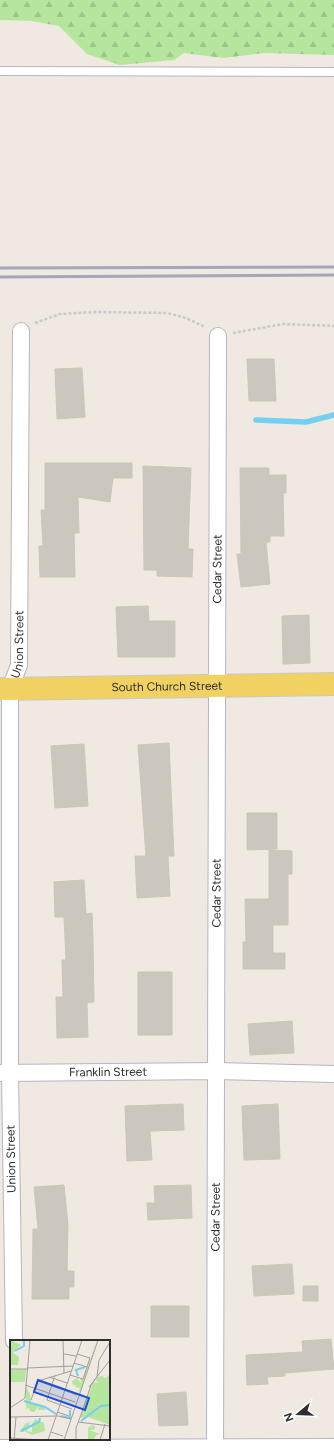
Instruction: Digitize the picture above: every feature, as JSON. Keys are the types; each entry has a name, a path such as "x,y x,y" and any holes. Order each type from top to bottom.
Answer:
{"main road":[{"name":"South Church Street","path":"5,689 334,684"}],"street":[{"name":"Union Street","path":"14,1340 5,1073 5,689 19,665 21,331"},
{"name":"Cedar Street","path":"215,1449 218,336"},
{"name":"Franklin Street","path":"5,1073 217,1072 334,1074"},
{"path":"10,1445 215,1449 334,1447"}],"lane":[{"path":"0,71 334,72"}],"path":[{"path":"21,331 39,321 60,314 97,312 167,313 186,318 218,336 283,324 334,326"}],"green space":[{"path":"0,0 334,0 334,55 265,53 223,58 184,53 174,60 120,65 87,54 59,26 32,21 0,20"}],"building":[{"path":"247,359 274,359 276,401 249,401"},
{"path":"82,368 85,417 57,419 55,369"},
{"path":"45,463 132,463 132,478 113,478 110,502 78,497 79,533 74,533 75,577 40,577 39,546 43,546 41,510 45,510"},
{"path":"143,466 191,468 188,549 193,549 192,577 157,576 157,570 144,570"},
{"path":"240,468 269,468 269,475 286,475 286,493 283,493 284,536 270,536 270,542 266,542 270,584 241,587 237,554 241,554"},
{"path":"148,606 149,621 175,621 175,657 118,657 116,607"},
{"path":"309,615 310,663 283,664 282,616"},
{"path":"169,743 174,856 168,856 170,896 137,898 135,856 146,856 138,745"},
{"path":"84,744 88,806 55,808 51,746"},
{"path":"247,813 277,813 277,849 247,850"},
{"path":"269,850 292,851 292,874 288,874 288,925 273,925 273,953 285,953 285,969 243,969 243,942 246,942 245,899 269,899"},
{"path":"84,880 86,914 92,913 94,1002 87,1003 88,1037 57,1038 56,997 63,997 62,960 66,960 64,917 55,917 54,882"},
{"path":"138,972 172,972 172,1035 138,1035"},
{"path":"292,1021 294,1053 250,1055 248,1024"},
{"path":"183,1104 184,1130 150,1131 152,1160 127,1161 125,1106"},
{"path":"278,1104 280,1159 244,1160 242,1106"},
{"path":"64,1185 68,1225 67,1271 74,1271 74,1287 69,1287 69,1299 32,1299 33,1229 38,1229 34,1187"},
{"path":"191,1185 192,1218 148,1220 147,1203 155,1203 154,1186"},
{"path":"292,1264 294,1294 254,1296 252,1266"},
{"path":"303,1286 318,1286 318,1301 303,1301"},
{"path":"151,1306 189,1306 189,1337 151,1337"},
{"path":"331,1339 334,1369 285,1373 285,1376 267,1377 268,1384 247,1385 246,1355 303,1352 302,1341"},
{"path":"186,1392 188,1425 159,1426 157,1394"}],"waterway":[{"path":"256,420 306,422 334,415"}],"railway":[{"path":"0,268 334,267"},
{"path":"0,277 334,275"}]}
